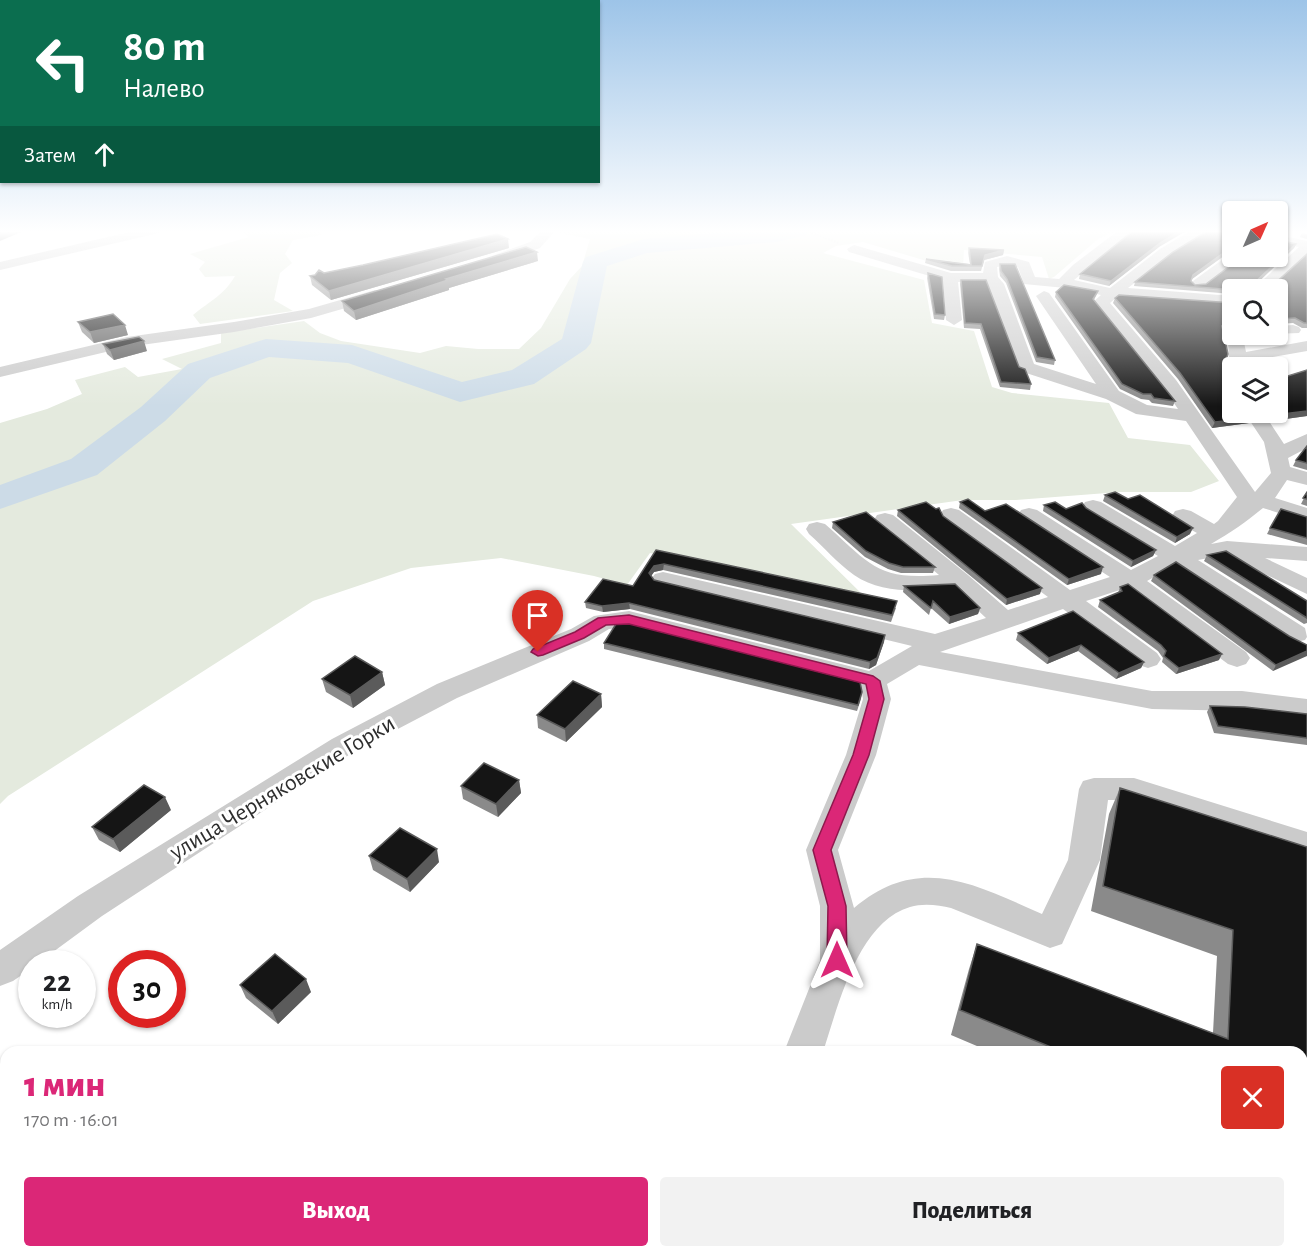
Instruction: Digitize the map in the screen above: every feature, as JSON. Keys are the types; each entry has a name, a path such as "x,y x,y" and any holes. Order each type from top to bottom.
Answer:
{"street":[{"path":"951,289 954,320"},
{"path":"999,289 1026,367 1112,395 1143,410 1191,416"},
{"path":"1092,289 1222,300"},
{"path":"1118,289 1101,302 1170,384 1248,496 1222,536"},
{"path":"0,372 127,342 311,314 390,291"},
{"path":"1044,296 1093,364 1112,395"},
{"path":"1265,357 1307,346"},
{"path":"1261,423 1274,442 1279,463 1307,479"},
{"path":"837,960 837,906 822,850 861,755 877,699 873,681 925,650 1004,620 1143,574 1176,556 1222,536 1269,492 1279,463 1305,442"},
{"path":"1260,500 1307,515"},
{"path":"1093,507 1176,556 1296,634"},
{"path":"951,515 1068,598 1148,659"},
{"path":"1029,515 1129,579 1237,658"},
{"path":"1183,516 1222,536 1307,587"},
{"path":"885,520 960,580 1004,620"},
{"path":"817,529 869,574 894,582 915,585 960,580"},
{"path":"1222,536 1307,554"},
{"path":"663,579 925,650 1152,700 1242,701 1307,709"},
{"name":"улица Черняковские Горки","path":"0,969 90,906 342,746 447,691 580,635 603,621 629,620 873,681"},
{"path":"805,1046 837,960 866,916 906,892 939,891 1050,933 1084,860 1094,789 1134,789 1307,845"}],"shaded area":[{"path":"225,289 277,289 274,300 293,311 200,324 193,315"},
{"path":"564,289 926,289 932,323 974,331 992,387 1012,393 1109,403 1128,438 1190,445 1219,481 1191,492 1120,492 1016,500 963,500 791,524 865,597 650,553 627,585 594,576 501,558 411,568 313,601 8,796 0,804 0,423 47,409 82,394 75,380 125,367 138,377 182,369 162,359 221,343 221,333 304,321 320,333 341,341 420,353 446,346 519,349 541,328"}],"building":[{"path":"384,289 422,289 354,311 342,301"},
{"path":"931,289 943,289 945,315 935,314"},
{"path":"962,289 989,289 1019,367 1025,369 1031,384 1001,382 981,324 965,323"},
{"path":"1011,289 1025,289 1055,360 1037,357"},
{"path":"1060,289 1098,291 1093,299 1175,401 1154,398 1151,394 1143,394 1122,384 1056,292"},
{"path":"1288,289 1307,289 1307,323 1295,318 1288,318"},
{"path":"1119,295 1222,302 1222,345 1226,345 1228,354 1227,357 1222,357 1222,421 1215,422 1180,373 1115,298"},
{"path":"113,314 125,325 90,332 78,322"},
{"path":"139,337 144,341 110,350 103,344"},
{"path":"1307,370 1307,411 1288,413 1288,376"},
{"path":"1307,446 1307,463 1296,460"},
{"path":"1115,492 1128,499 1140,495 1193,528 1177,537 1105,495"},
{"path":"968,499 985,511 1006,504 1103,567 1069,579 960,502"},
{"path":"926,502 936,509 939,508 943,516 1042,588 1007,599 898,510"},
{"path":"1055,502 1066,509 1082,503 1086,508 1156,550 1133,561 1044,505"},
{"path":"1281,509 1307,517 1307,538 1270,528"},
{"path":"866,512 935,567 903,567 889,563 866,551 833,522"},
{"path":"656,550 897,601 892,615 664,564 654,566 649,573 654,580 885,635 877,658 870,662 629,603 602,606 585,602 603,579 633,586"},
{"path":"1226,551 1307,601 1307,618 1207,555"},
{"path":"1176,562 1289,636 1307,645 1307,651 1276,665 1154,575"},
{"path":"955,584 980,608 950,617 933,601 931,608 904,586"},
{"path":"1128,584 1222,654 1179,668 1164,656 1166,651 1161,645 1100,600 1122,591 1120,587"},
{"path":"1073,611 1144,662 1119,673 1081,645 1049,658 1018,633"},
{"path":"629,623 860,682 862,692 858,705 604,643 616,624"},
{"path":"355,656 382,672 350,695 322,679"},
{"path":"573,681 601,694 565,729 537,715"},
{"path":"1210,706 1245,707 1307,714 1307,738 1218,726"},
{"path":"484,763 519,780 496,804 461,786"},
{"path":"144,785 165,797 113,839 92,827"},
{"path":"1120,788 1307,847 1307,1046 1048,1046 960,1010 977,944 1228,1039 1233,930 1103,886"},
{"path":"400,828 437,849 407,879 369,856"},
{"path":"275,954 306,979 272,1011 240,985"}],"waterway":[{"path":"0,498 84,467 153,414 199,371 266,348 352,354 460,392 523,377 576,343 589,289"}],"route":[{"path":"538,652 580,635 603,621 629,620 873,681 877,699 861,755 822,850 837,906 837,960"}]}
